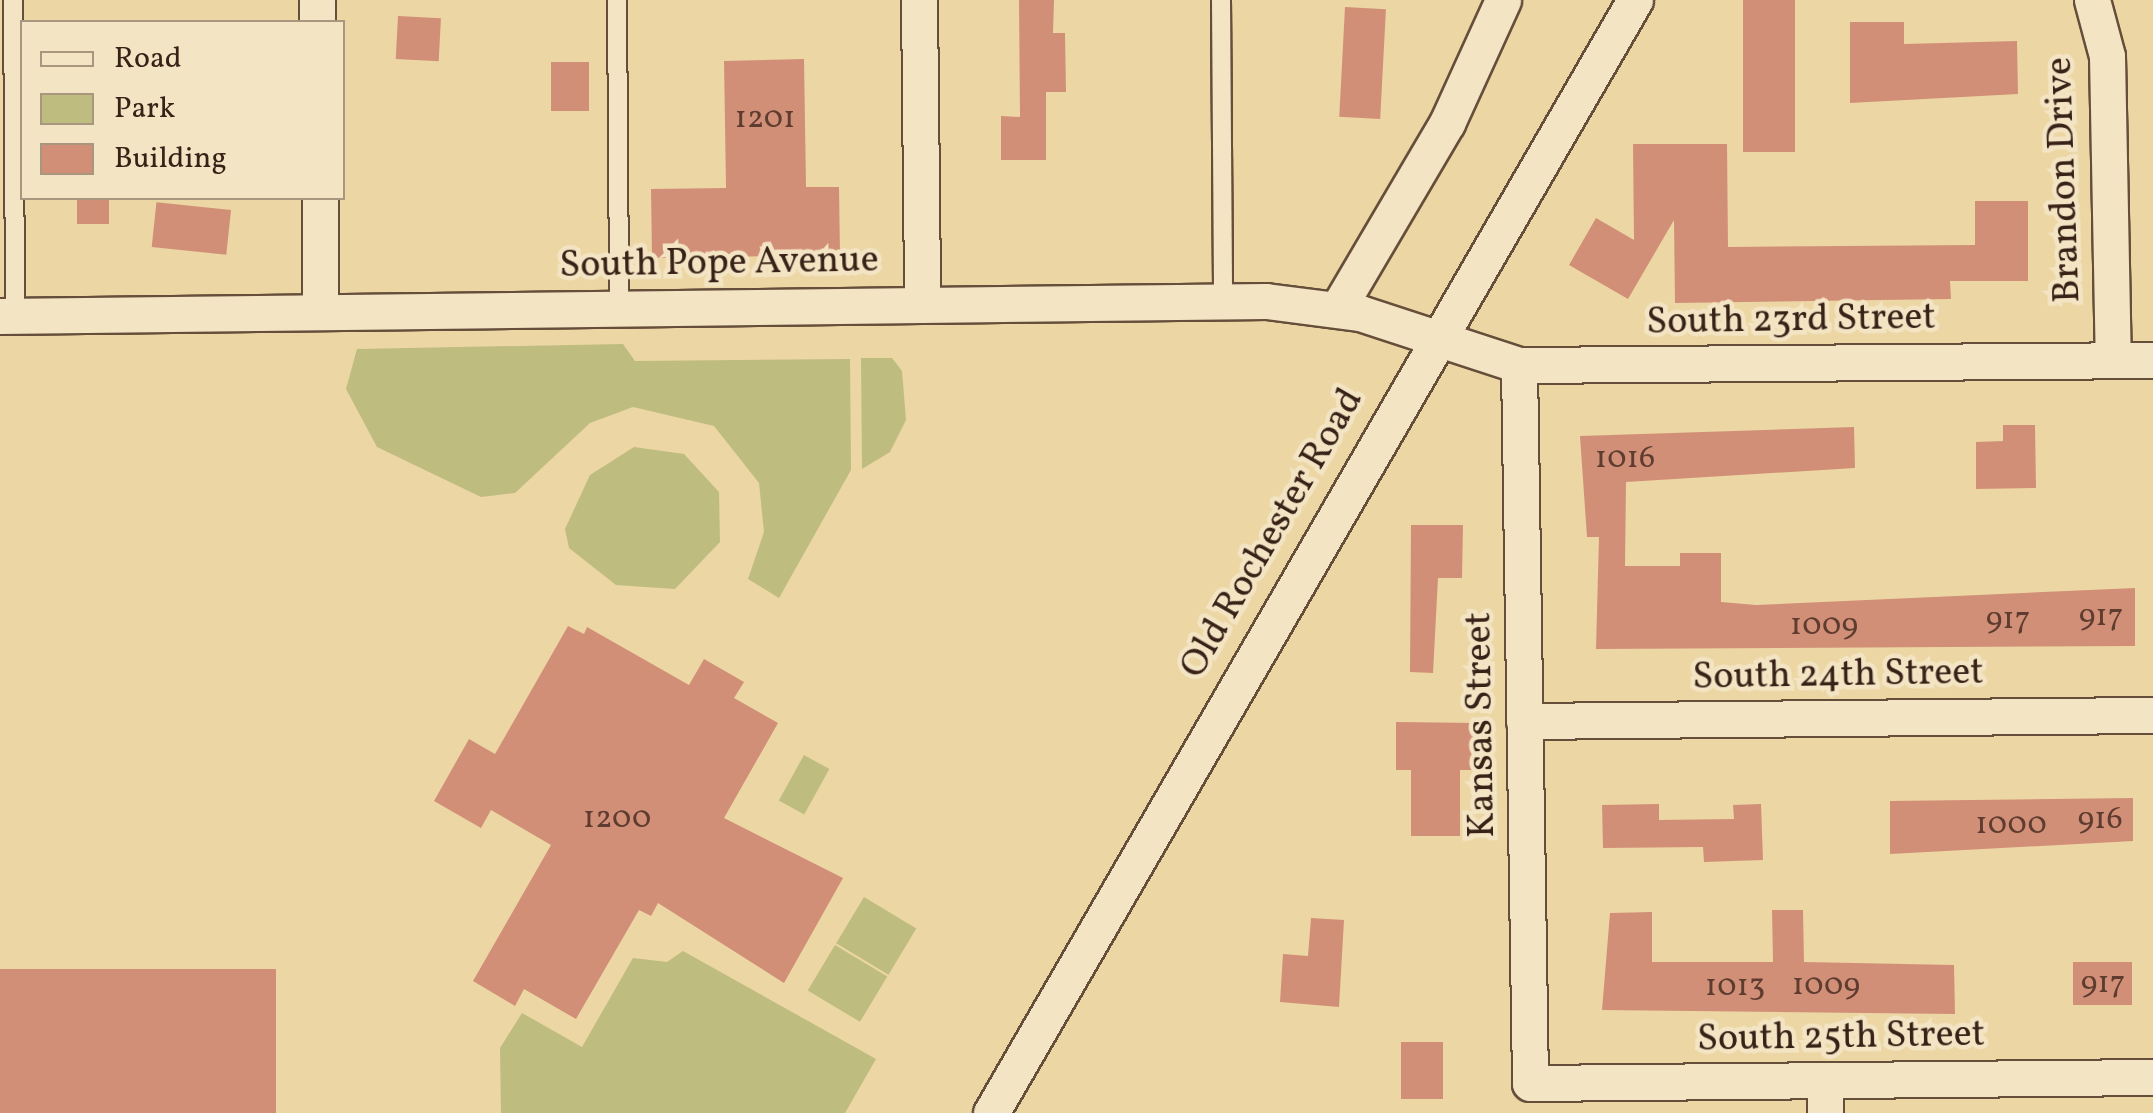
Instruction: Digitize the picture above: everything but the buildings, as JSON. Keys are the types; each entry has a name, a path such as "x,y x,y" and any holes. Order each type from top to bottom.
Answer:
{"street":[{"path":"919,0 922,304"},
{"path":"1338,308 1447,123 1503,0"},
{"name":"Old Rochester Road","path":"991,1113 1434,338 1635,0"},
{"name":"Brandon Drive","path":"2092,0 2107,56 2113,360"},
{"path":"320,200 320,312"},
{"name":"South Pope Avenue","path":"8,315 1223,300 1338,308 1434,338"},
{"name":"South 23rd Street","path":"1434,338 1519,365 2153,360"},
{"name":"Kansas Street","path":"1519,365 1530,1084"},
{"name":"South 24th Street","path":"1524,722 2153,714"},
{"name":"South 25th Street","path":"1530,1084 1825,1097 2153,1078"}],"lane":[{"path":"8,315 13,0"},
{"path":"617,0 619,308"},
{"path":"1222,0 1223,300"},
{"path":"597,214 619,214"}],"green space":[{"path":"623,344 635,361 850,359 851,470 779,598 748,579 764,532 759,483 714,426 633,407 590,423 515,493 481,497 377,447 346,389 357,349"},
{"path":"861,358 892,358 902,371 906,420 890,452 862,469"},
{"path":"634,447 684,454 719,492 720,542 675,589 616,585 569,548 565,529 590,475"},
{"path":"804,755 829,769 804,815 779,800"},
{"path":"864,897 916,928 888,975 836,943"},
{"path":"835,945 887,976 860,1022 808,990"},
{"path":"683,951 876,1059 845,1113 501,1113 500,1048 522,1013 582,1047 633,958 667,962"}]}
